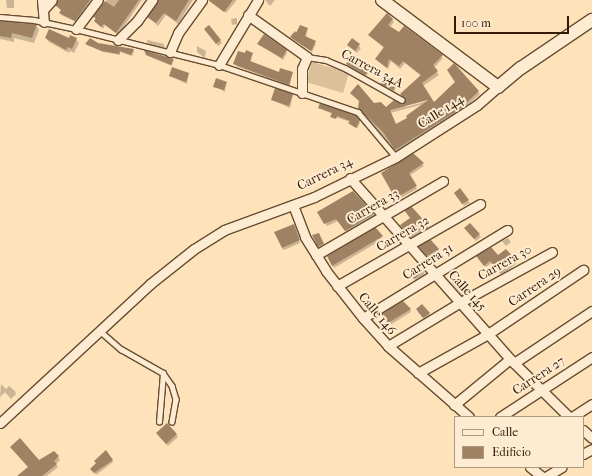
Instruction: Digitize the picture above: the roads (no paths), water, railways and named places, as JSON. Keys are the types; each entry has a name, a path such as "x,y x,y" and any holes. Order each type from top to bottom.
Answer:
{"street":[{"path":"42,0 44,22"},
{"path":"43,10 52,0"},
{"path":"76,29 98,0"},
{"path":"118,40 137,21 152,0"},
{"path":"170,52 178,33 202,0"},
{"path":"218,65 258,0"},
{"path":"382,0 498,87 522,68 592,20"},
{"name":"Carrera 34A","path":"248,15 307,57"},
{"path":"302,93 302,69 307,57"},
{"name":"Calle 144","path":"396,157 477,106 498,87"},
{"name":"Carrera 34","path":"0,423 150,284 194,248 224,230 293,205 396,157"},
{"name":"Calle 145","path":"350,178 409,247 512,361 568,416"},
{"name":"Carrera 33","path":"316,255 443,181"},
{"name":"Carrera 32","path":"337,286 409,247 480,204"},
{"name":"Calle 146","path":"293,205 306,237 316,255 337,286 363,318 388,346 468,416"},
{"name":"Carrera 31","path":"363,318 507,230"},
{"name":"Carrera 30","path":"388,346 459,303 552,252"},
{"name":"Carrera 29","path":"418,373 488,334 583,270"},
{"path":"454,405 512,361 592,311"},
{"name":"Carrera 27","path":"502,416 592,357"},
{"path":"574,416 592,404"},
{"path":"584,431 592,438"},
{"path":"531,468 542,476"},
{"path":"548,476 560,468"}],"lane":[{"path":"0,17 44,22 170,52 218,65 358,112 396,157"},
{"name":"Carrera 34A","path":"307,57 326,60 345,68 402,100"},
{"path":"100,331 121,348 163,373 176,399 172,422"},
{"path":"159,422 163,373"}]}
